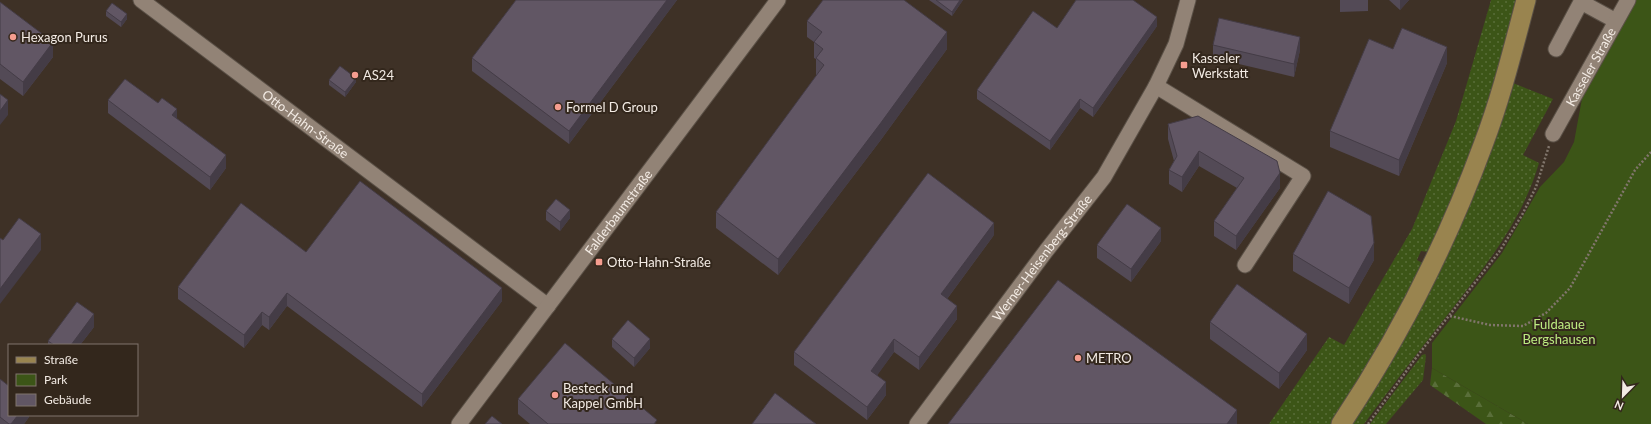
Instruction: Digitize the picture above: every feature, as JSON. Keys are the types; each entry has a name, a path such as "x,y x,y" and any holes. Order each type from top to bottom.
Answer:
{"main road":[{"path":"1341,424 1379,364 1414,302 1459,207 1484,144 1498,101 1526,0"}],"street":[{"name":"Otto-Hahn-Straße","path":"141,0 548,306"},
{"name":"Falderbaumstraße","path":"459,424 778,0"},
{"name":"Werner-Heisenberg-Straße","path":"918,424 1046,251 1104,177 1156,86 1176,44 1188,0"},
{"name":"Kasseler Straße","path":"1553,134 1628,0"},
{"path":"1556,49 1581,2 1616,21"},
{"path":"1156,86 1303,176 1245,265"}],"path":[{"path":"1368,424 1499,252 1522,215 1536,186 1553,134"},
{"path":"1450,316 1490,325 1523,326 1546,313 1570,288 1635,170 1651,152"}],"green space":[{"path":"1491,0 1517,0 1495,85 1476,142 1428,252 1421,251 1417,260 1424,264 1408,298 1331,424 1269,424 1329,337 1344,345 1412,229 1456,121"},
{"name":"Fuldaaue Bergshausen","path":"1635,0 1651,0 1651,424 1528,424 1432,368 1432,343 1502,253 1540,187 1564,162 1574,142 1583,93"},
{"path":"1513,83 1553,99 1523,155 1539,163 1531,187 1508,231 1480,272 1364,424 1351,424"},
{"path":"1425,354 1423,380 1386,424 1370,424 1422,355"},
{"path":"1432,368 1528,424 1486,424 1430,385"}],"building":[{"name":"Formel D Group","path":"516,0 667,0 569,131 472,58"},
{"path":"823,0 904,0 947,32 778,259 716,212 824,65 816,58 823,49 814,42 822,32 807,21"},
{"path":"936,0 960,0 952,12"},
{"path":"1076,0 1133,0 1157,17 1093,108 1080,99 1050,141 977,90 1033,11 1057,28"},
{"name":"Hexagon Purus","path":"0,2 53,42 23,82 0,64"},
{"path":"112,3 127,14 121,22 106,11"},
{"path":"1219,18 1300,37 1294,64 1213,45"},
{"path":"1402,28 1447,47 1399,160 1330,131 1369,39 1393,49"},
{"path":"340,66 356,78 345,92 329,80"},
{"path":"125,79 158,103 162,98 177,109 172,115 226,155 210,177 108,100"},
{"path":"0,94 8,100 0,111"},
{"path":"1198,116 1277,161 1280,173 1236,236 1214,221 1244,178 1199,151 1182,177 1169,170 1177,156 1168,124"},
{"path":"928,173 994,223 941,294 957,306 919,357 894,339 871,371 886,382 867,407 794,352"},
{"path":"360,181 502,288 422,394 287,293 269,317 262,312 244,335 178,287 241,203 306,252"},
{"path":"1328,191 1371,216 1374,243 1349,288 1293,254"},
{"path":"556,199 570,210 560,222 546,211"},
{"path":"1127,204 1161,228 1131,269 1097,245"},
{"path":"19,218 41,234 0,289 0,238 3,240"},
{"name":"METRO","path":"1058,280 1237,410 1227,424 948,424"},
{"path":"1237,284 1307,334 1279,373 1210,322"},
{"path":"77,302 94,314 72,344 52,344 48,341"},
{"path":"628,320 650,339 634,358 612,339"},
{"path":"565,343 657,420 654,424 548,424 518,399"},
{"path":"0,379 8,385 8,416 17,416 11,424 0,417"},
{"path":"775,393 816,424 752,424"},
{"path":"492,416 502,424 485,424"}],"place":[{"name":"Hexagon Purus","path":"13,37"},
{"name":"Kasseler Werkstatt","path":"1184,65"},
{"name":"AS24","path":"355,75"},
{"name":"Formel D Group","path":"558,107"},
{"name":"Otto-Hahn-Straße","path":"599,262"},
{"name":"METRO","path":"1078,358"},
{"name":"Besteck und Kappel GmbH","path":"555,395"}]}
